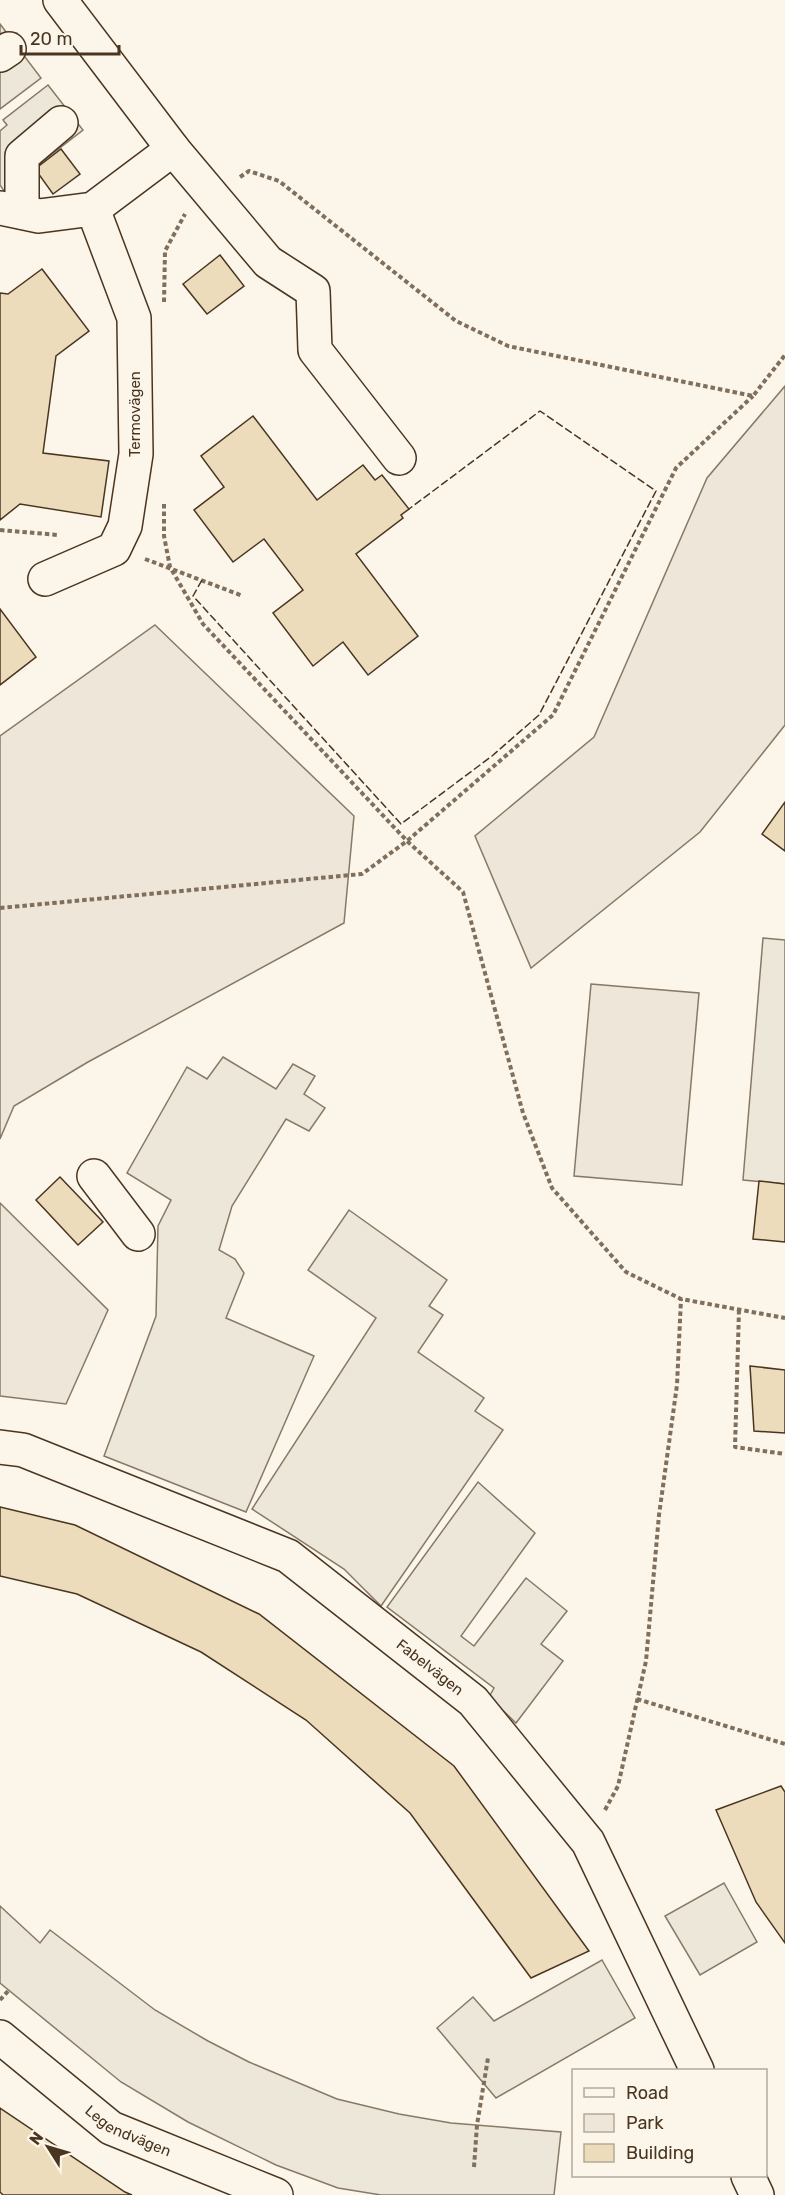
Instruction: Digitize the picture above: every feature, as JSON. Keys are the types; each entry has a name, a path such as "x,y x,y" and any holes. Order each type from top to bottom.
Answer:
{"street":[{"path":"60,0 162,157 198,204 268,262 313,291 315,350 399,458"},
{"path":"61,123 22,156 11,210 39,216 93,208 162,157"},
{"name":"Termovägen","path":"93,208 134,318 136,454 125,526 114,549"},
{"path":"45,579 114,549"},
{"path":"94,1176 138,1234"},
{"name":"Fabelvägen","path":"0,1447 23,1450 288,1556 473,1701 588,1842 698,2069"},
{"name":"Legendvägen","path":"0,2037 111,2128 276,2195"},
{"path":"749,2177 758,2195"}],"path":[{"path":"162,157 198,204"},
{"path":"164,310 165,251 198,204 249,171 279,181 456,321 508,346 753,396"},
{"path":"0,908 362,874 407,841 553,715 676,468 753,396 785,356"},
{"path":"164,500 164,536 170,567 203,624 407,841 463,892 523,1113 552,1188 626,1272 681,1299 785,1318"},
{"path":"114,549 170,567 243,596"},
{"path":"588,1842 618,1786 646,1661 659,1515 677,1385 681,1299"},
{"path":"739,1310 735,1447 785,1454"},
{"path":"638,1699 785,1744"},
{"path":"0,2000 9,1990"},
{"path":"474,2167 477,2125 488,2058"}],"green space":[{"path":"785,386 785,725 700,832 531,968 475,836 594,737 707,478"},
{"path":"155,625 354,816 344,923 88,1062 14,1106 0,1139 0,736"},
{"path":"591,984 699,993 682,1185 574,1176"},
{"path":"0,1203 108,1310 66,1404 0,1396"}],"shaded area":[{"path":"0,24 41,78 0,109"},
{"path":"48,85 83,130 4,191 0,185 0,131 7,125 3,120"},
{"path":"763,938 785,940 785,1184 743,1180"},
{"path":"223,1057 276,1089 293,1064 315,1076 304,1094 325,1108 309,1131 286,1119 232,1206 219,1250 235,1259 244,1273 226,1318 314,1356 246,1512 104,1456 156,1316 158,1226 171,1200 127,1173 187,1067 207,1079"},
{"path":"349,1210 447,1280 429,1306 443,1315 418,1352 484,1398 475,1411 503,1430 381,1606 344,1569 252,1509 376,1318 308,1270"},
{"path":"478,1482 535,1533 461,1636 474,1646 526,1578 567,1611 541,1644 563,1661 516,1723 489,1697 494,1688 387,1607"},
{"path":"724,1883 757,1942 700,1975 665,1916"},
{"path":"0,1906 40,1943 50,1930 155,2010 208,2041 249,2062 337,2099 399,2114 451,2123 561,2132 554,2195 381,2195 338,2188 276,2165 188,2122 121,2082 0,1983"},
{"path":"602,1960 635,2018 496,2098 437,2028 473,1997 494,2021"}],"building":[{"path":"61,149 80,174 53,194 35,169"},
{"path":"220,255 244,286 207,314 183,284"},
{"path":"42,269 89,331 56,356 43,453 109,461 101,517 20,504 0,520 0,293 8,294"},
{"path":"253,416 317,500 363,465 375,480 382,475 409,509 401,515 403,518 356,554 418,636 368,675 343,642 313,666 273,613 303,590 264,539 233,562 194,510 224,487 201,456"},
{"path":"0,609 36,657 0,685"},
{"path":"785,802 785,851 762,834"},
{"path":"60,1177 103,1222 78,1245 36,1200"},
{"path":"759,1181 785,1184 785,1242 753,1239"},
{"path":"750,1366 785,1370 785,1433 754,1431"},
{"path":"0,1507 75,1525 259,1614 454,1766 589,1951 531,1978 410,1813 306,1720 201,1652 77,1594 0,1576"},
{"path":"781,1786 785,1792 785,1943 756,1902 716,1810"},
{"path":"0,2108 132,2195 3,2195 0,2192"}],"fence":[{"path":"202,580 193,596 401,824 492,756 539,715 656,491 540,411 409,509"}]}
